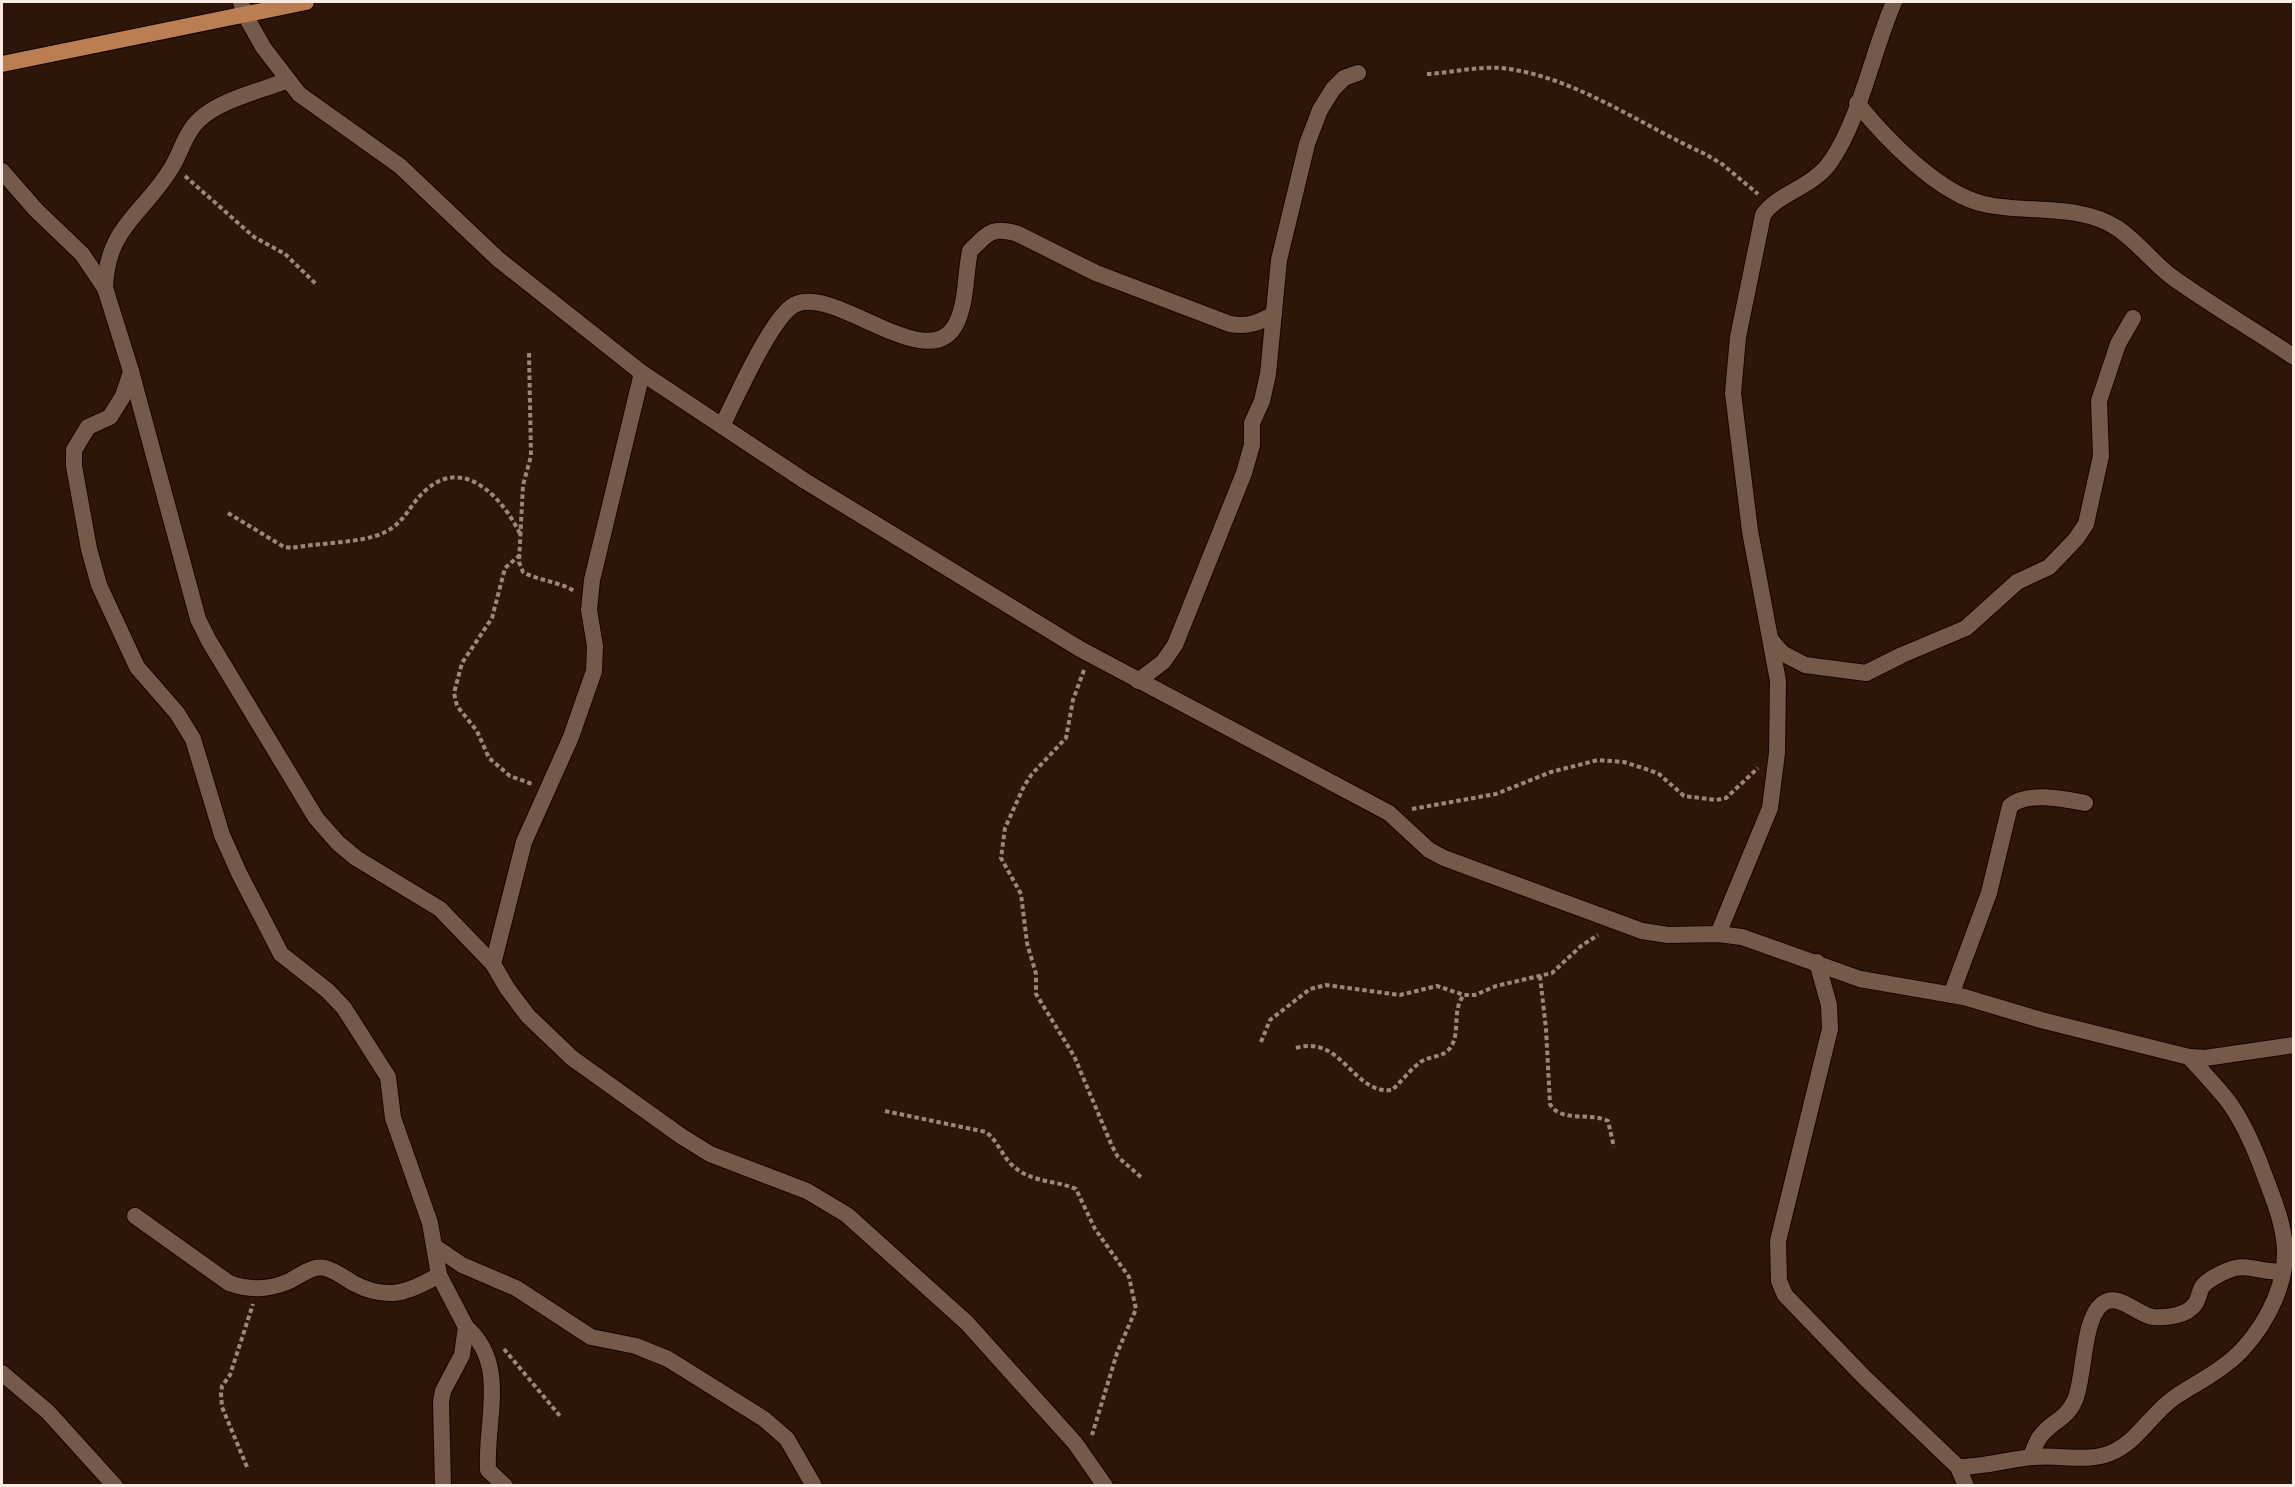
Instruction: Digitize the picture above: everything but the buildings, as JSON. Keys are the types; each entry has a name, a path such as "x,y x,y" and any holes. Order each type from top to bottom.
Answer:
{"main road":[{"path":"2,64 242,7 306,2"}],"street":[{"path":"1718,934 1767,816 1777,753 1778,681 1749,520 1732,393 1734,364 1750,270 1759,230 1769,206 1795,193 1818,176 1832,161 1857,103 1894,2"},
{"path":"242,7 263,47 300,94 400,166 498,259 642,373 805,481 1080,649 1389,813 1429,850 1444,858 1621,925 1668,935 1718,934 1757,941 1860,979 1951,995 2189,1057 2205,1058 2294,1045"},
{"path":"1138,681 1163,662 1175,645 1244,473 1252,445 1252,423 1262,401 1268,374 1279,260 1311,129 1333,89 1344,78 1358,73"},
{"path":"105,288 106,264 113,245 173,166 190,132 200,119 220,107 288,80"},
{"path":"1857,103 1876,127 1939,182 1959,194 1982,204 2084,216 2117,228 2169,275 2294,357"},
{"path":"2,171 36,210 82,254 105,288 131,371 198,619 316,818 356,858 440,909 493,964 519,1006 572,1058 681,1137 710,1154 807,1191 847,1215 967,1323 1084,1456 1105,1485"},
{"path":"722,426 769,336 784,313 795,304 813,300 828,303 870,325 907,337 928,340 945,336 956,324 964,301 970,251 992,231 1004,230 1018,234 1096,273 1230,324 1243,326 1256,324 1274,314"},
{"path":"1771,640 1782,653 1805,665 1866,674 1902,655 1966,628 2017,582 2049,567 2086,524 2101,456 2098,401 2118,344 2133,318"},
{"path":"131,371 117,408 110,417 88,428 74,450 74,466 89,549 99,585 137,668 177,713 193,739 222,835 281,954 344,1008 388,1077 393,1118 423,1200 439,1275 471,1332 484,1346 492,1372 488,1470 506,1485"},
{"path":"493,964 524,842 577,721 594,671 595,646 589,610 592,580 642,373"},
{"path":"1951,995 1989,893 2010,806 2017,799 2028,798 2085,802"},
{"path":"1817,962 1829,1005 1830,1029 1778,1241 1779,1281 1785,1295 1864,1377 1958,1467 1966,1485"},
{"path":"1958,1467 1999,1464 2031,1457 2087,1458 2114,1452 2129,1442 2155,1412 2222,1368 2246,1345 2266,1319 2278,1290 2289,1245 2244,1128 2228,1102 2189,1057"},
{"path":"135,1216 229,1283 243,1288 257,1288 286,1282 312,1269 325,1268 363,1288 381,1293 413,1290 439,1275"},
{"path":"434,1246 462,1265 516,1288 591,1337 636,1346 668,1359 764,1419 787,1439 814,1485"},
{"path":"2031,1457 2037,1440 2066,1415 2075,1400 2090,1328 2103,1304 2110,1300 2119,1301 2153,1317 2178,1315 2195,1305 2202,1287 2230,1269 2241,1266 2264,1272 2283,1271"},
{"path":"443,1485 441,1402 443,1391 471,1332"},
{"path":"2,1373 48,1412 115,1485"}],"path":[{"path":"1427,74 1484,67 1531,74 1593,97 1713,159 1743,180 1769,206"},
{"path":"173,166 254,237 285,255 317,285"},
{"path":"529,353 531,456 523,485 520,555 523,572 562,584 578,594 589,610"},
{"path":"228,513 284,547 292,548 381,534 401,523 415,501 436,482 453,479 471,481 496,496 510,514 521,536"},
{"path":"520,555 505,567 492,618 462,663 454,693 457,706 477,731 489,758 498,768 546,790"},
{"path":"1080,649 1084,669 1074,700 1068,731 1059,746 1032,774 1024,786 1005,828 1001,858 1021,894 1027,943 1036,974 1036,994 1074,1056 1118,1157 1142,1178"},
{"path":"1389,813 1496,794 1551,772 1598,760 1632,764 1659,774 1684,796 1716,801 1726,798 1777,753"},
{"path":"1262,1041 1270,1020 1310,989 1326,985 1400,995 1437,986 1464,995 1474,995 1558,970 1581,946 1621,925"},
{"path":"1540,976 1546,1029 1550,1104 1554,1111 1561,1114 1599,1116 1608,1120 1614,1147"},
{"path":"1296,1048 1312,1044 1319,1046 1341,1060 1372,1087 1379,1091 1392,1090 1420,1062 1437,1058 1449,1049 1453,1042 1458,1006 1464,995"},
{"path":"885,1111 986,1132 993,1137 1013,1166 1029,1177 1076,1189 1095,1229 1129,1277 1136,1309 1117,1353 1104,1403 1084,1456"},
{"path":"247,1467 222,1407 221,1394 238,1353 257,1288"},
{"path":"471,1332 492,1340 506,1350 560,1416"}]}
